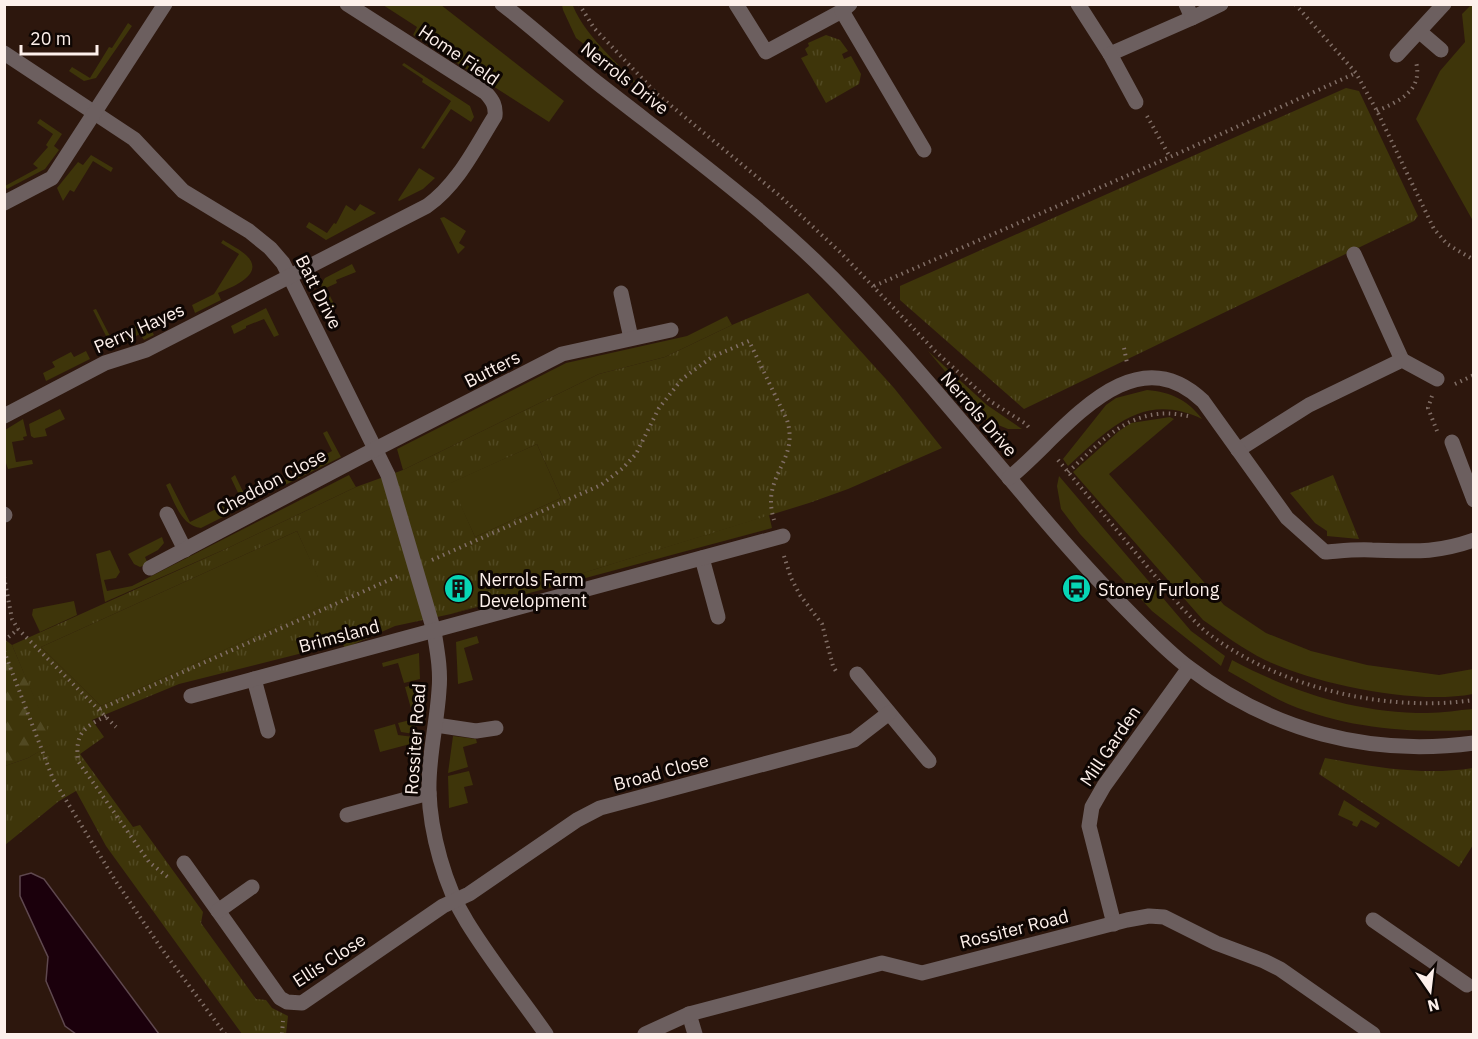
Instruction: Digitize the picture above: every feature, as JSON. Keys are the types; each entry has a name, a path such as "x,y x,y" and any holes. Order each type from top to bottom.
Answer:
{"street":[{"path":"4,203 52,178 165,4"},
{"name":"Home Field","path":"290,276 427,206 441,196 453,182 495,116 496,108 486,93 347,4"},
{"path":"736,4 766,52 846,8 924,150"},
{"path":"1078,4 1110,54 1136,102"},
{"path":"1110,54 1189,11 1221,4"},
{"path":"1397,55 1444,4"},
{"name":"Nerrols Drive","path":"511,7 598,84 759,209 851,296 1096,579 1169,652 1189,668 1242,702 1268,715 1335,738 1384,747 1471,743"},
{"path":"1415,36 1441,50"},
{"name":"Batt Drive","path":"4,54 134,139 183,191 249,231 270,248 283,263 388,475 434,631"},
{"path":"1354,254 1402,360 1437,379"},
{"name":"Perry Hayes","path":"4,416 105,363 147,350 290,276"},
{"path":"621,293 631,338"},
{"name":"Butters","path":"376,449 562,354 670,330"},
{"path":"1238,450 1309,405 1402,360"},
{"path":"1009,478 1046,446 1089,403 1108,390 1132,380 1151,378 1180,385 1203,401 1287,518 1325,552 1371,550 1412,552 1450,548 1473,540"},
{"path":"1452,442 1473,500"},
{"name":"Cheddon Close","path":"150,568 376,449"},
{"path":"167,514 185,550"},
{"name":"Brimsland","path":"191,696 783,536"},
{"path":"702,558 718,617"},
{"name":"Rossiter Road","path":"434,631 439,657 440,688 429,770 429,793 439,853 466,921 546,1035"},
{"name":"Mill Garden","path":"1114,924 1089,826 1092,807 1104,786 1189,668"},
{"path":"857,674 929,761"},
{"path":"254,679 268,731"},
{"name":"Broad Close","path":"456,900 469,894 577,820 600,808 854,740 889,713"},
{"path":"435,725 476,731 495,728"},
{"path":"347,815 429,793"},
{"name":"Ellis Close","path":"184,864 280,998 295,1004 302,1003 443,906 456,900"},
{"path":"218,911 252,887"},
{"name":"Rossiter Road","path":"645,1035 689,1014 882,963 922,973 1149,916 1164,917 1216,943 1280,969 1373,1035"},
{"path":"1373,920 1467,985"},
{"path":"689,1014 695,1035"}],"path":[{"path":"579,4 594,28 657,94 780,196 841,253 935,351 990,401 1026,424 1182,608 1205,631 1268,668 1312,686 1360,697 1426,704 1448,704 1473,700"},
{"path":"1295,4 1356,73 1434,229 1447,244 1473,261"},
{"path":"1377,111 1396,103 1414,88 1419,74 1415,36"},
{"path":"873,286 1170,157 1356,73"},
{"path":"1136,102 1170,157"},
{"path":"100,709 590,490 610,479 636,453 659,408 682,379 712,357 748,341"},
{"path":"1437,379 1428,408 1440,438 1452,442"},
{"path":"1068,472 1115,429 1136,418 1173,413 1188,416 1204,429 1216,420"},
{"path":"4,576 12,619 18,629 116,727"},
{"path":"4,641 18,629"},
{"path":"4,651 53,779 115,880 161,948 225,1035"},
{"path":"106,716 85,728 80,735 77,751 81,766 149,862 157,870 185,887 195,880"}],"green space":[{"path":"383,5 441,5 564,101 549,122 413,35 417,27"},
{"path":"562,5 573,6 596,41 647,93 576,38"},
{"path":"1474,5 1473,221 1416,119 1440,71 1465,42 1462,14"},
{"path":"128,23 132,26 96,78 84,81 69,71 72,67 90,78 109,47 112,48"},
{"path":"826,35 840,40 848,51 842,54 844,59 851,56 861,74 859,84 826,103 801,58 808,55 805,49 809,46 808,43"},
{"path":"404,63 470,106 474,117 471,122 451,109 424,149 421,148 451,101 422,82 423,79 402,65"},
{"path":"1346,88 1359,91 1418,216 1414,221 1024,409 900,300 900,286"},
{"path":"40,119 62,134 54,146 59,150 45,169 7,189 5,186 38,168 33,164 48,147 46,145 53,134 37,123"},
{"path":"91,155 113,168 111,172 93,161 74,192 70,190 63,201 57,188 78,162 83,165"},
{"path":"419,168 435,178 423,189 399,201 398,200"},
{"path":"360,204 376,213 326,240 306,227 309,222 327,233 334,223 336,224 346,205 355,211"},
{"path":"444,217 466,231 459,243 465,247 458,254 440,218"},
{"path":"223,240 247,256 252,263 252,269 244,280 218,293 221,300 195,313 192,305 214,294 239,254 221,243"},
{"path":"352,264 356,272 336,280 337,283 326,288 335,306 329,309 322,294 325,278"},
{"path":"808,293 894,388 942,448 848,489 809,503 451,614 395,626 345,648 342,643 179,684 92,720 104,737 80,754 133,827 140,825 203,912 201,923 256,999 266,1000 272,1008 288,1016 286,1034 242,1034 106,846 76,791 59,801 5,845 5,766 28,758 53,743 12,645 230,547 356,487 403,470 599,374 665,357 732,325","holes":["537,444 561,498 475,537 451,483","297,531 329,602 101,706 41,647"]},
{"path":"266,308 279,335 274,337 264,319 234,334 231,326"},
{"path":"96,309 111,338 146,320 154,335 144,340 140,334 112,348 93,310"},
{"path":"727,316 732,325 665,357 599,374 403,470 397,449 566,363 687,336"},
{"path":"86,351 90,359 46,381 43,373 55,367 52,362 71,352 74,357"},
{"path":"928,351 987,405 1022,429 1008,429 986,420"},
{"path":"1147,390 1178,398 1202,419 1181,411 1162,409 1144,412 1113,427 1068,466 1063,459 1106,405 1116,398"},
{"path":"60,409 65,419 45,429 47,436 34,438 31,436 29,424"},
{"path":"1170,417 1174,419 1109,474 1224,605 1266,633 1311,651 1367,665 1439,675 1473,669 1473,694 1424,697 1396,695 1339,685 1265,660 1203,620 1073,472 1131,423"},
{"path":"23,419 27,436 23,437 24,440 12,442 16,462 32,460 33,464 8,469 5,460 5,430"},
{"path":"327,431 341,457 271,492 269,488 301,472 300,468 312,461 314,464 321,460 320,457 332,451 323,433"},
{"path":"537,444 561,498 475,537 450,483"},
{"path":"235,475 249,504 201,528 188,523 183,518 166,485 170,483 190,522 240,497 231,478"},
{"path":"349,475 356,487 230,547 105,602 96,554 110,550 120,572 116,578 104,580 107,591 132,586"},
{"path":"1333,475 1359,539 1327,536 1327,531 1315,523 1290,493"},
{"path":"1059,476 1191,631 1225,656 1221,666 1152,611 1080,534 1061,509 1057,486"},
{"path":"769,515 772,528 451,614"},
{"path":"297,531 330,602 101,706 41,647"},
{"path":"162,537 164,543 158,550 145,557 148,564 140,567 134,564 128,554"},
{"path":"74,601 77,615 40,632 32,615 33,609"},
{"path":"477,636 479,643 464,648 473,680 458,684 456,642"},
{"path":"4,639 12,645 54,743 28,758 5,766"},
{"path":"419,653 420,679 404,683 398,663 383,667 382,663"},
{"path":"1232,660 1302,691 1351,705 1427,713 1473,709 1473,730 1403,730 1333,719 1288,704 1228,671"},
{"path":"420,683 414,734 401,732 398,723 414,719 405,687"},
{"path":"395,724 398,735 414,737 414,743 380,752 374,730"},
{"path":"453,736 476,739 477,743 463,747 468,767 448,773"},
{"path":"1325,758 1417,771 1473,768 1473,845 1459,867 1319,774"},
{"path":"469,771 473,785 464,787 468,803 449,808 448,776"},
{"path":"1344,800 1380,823 1376,828 1361,820 1357,827 1352,825 1353,822 1338,815"}],"shaded area":[{"path":"31,873 44,879 159,1034 76,1034 65,1026 46,981 48,957 20,896 20,876"}],"place":[{"name":"Nerrols Farm Development","path":"458,589"},
{"name":"Stoney Furlong","path":"1077,589"}]}
